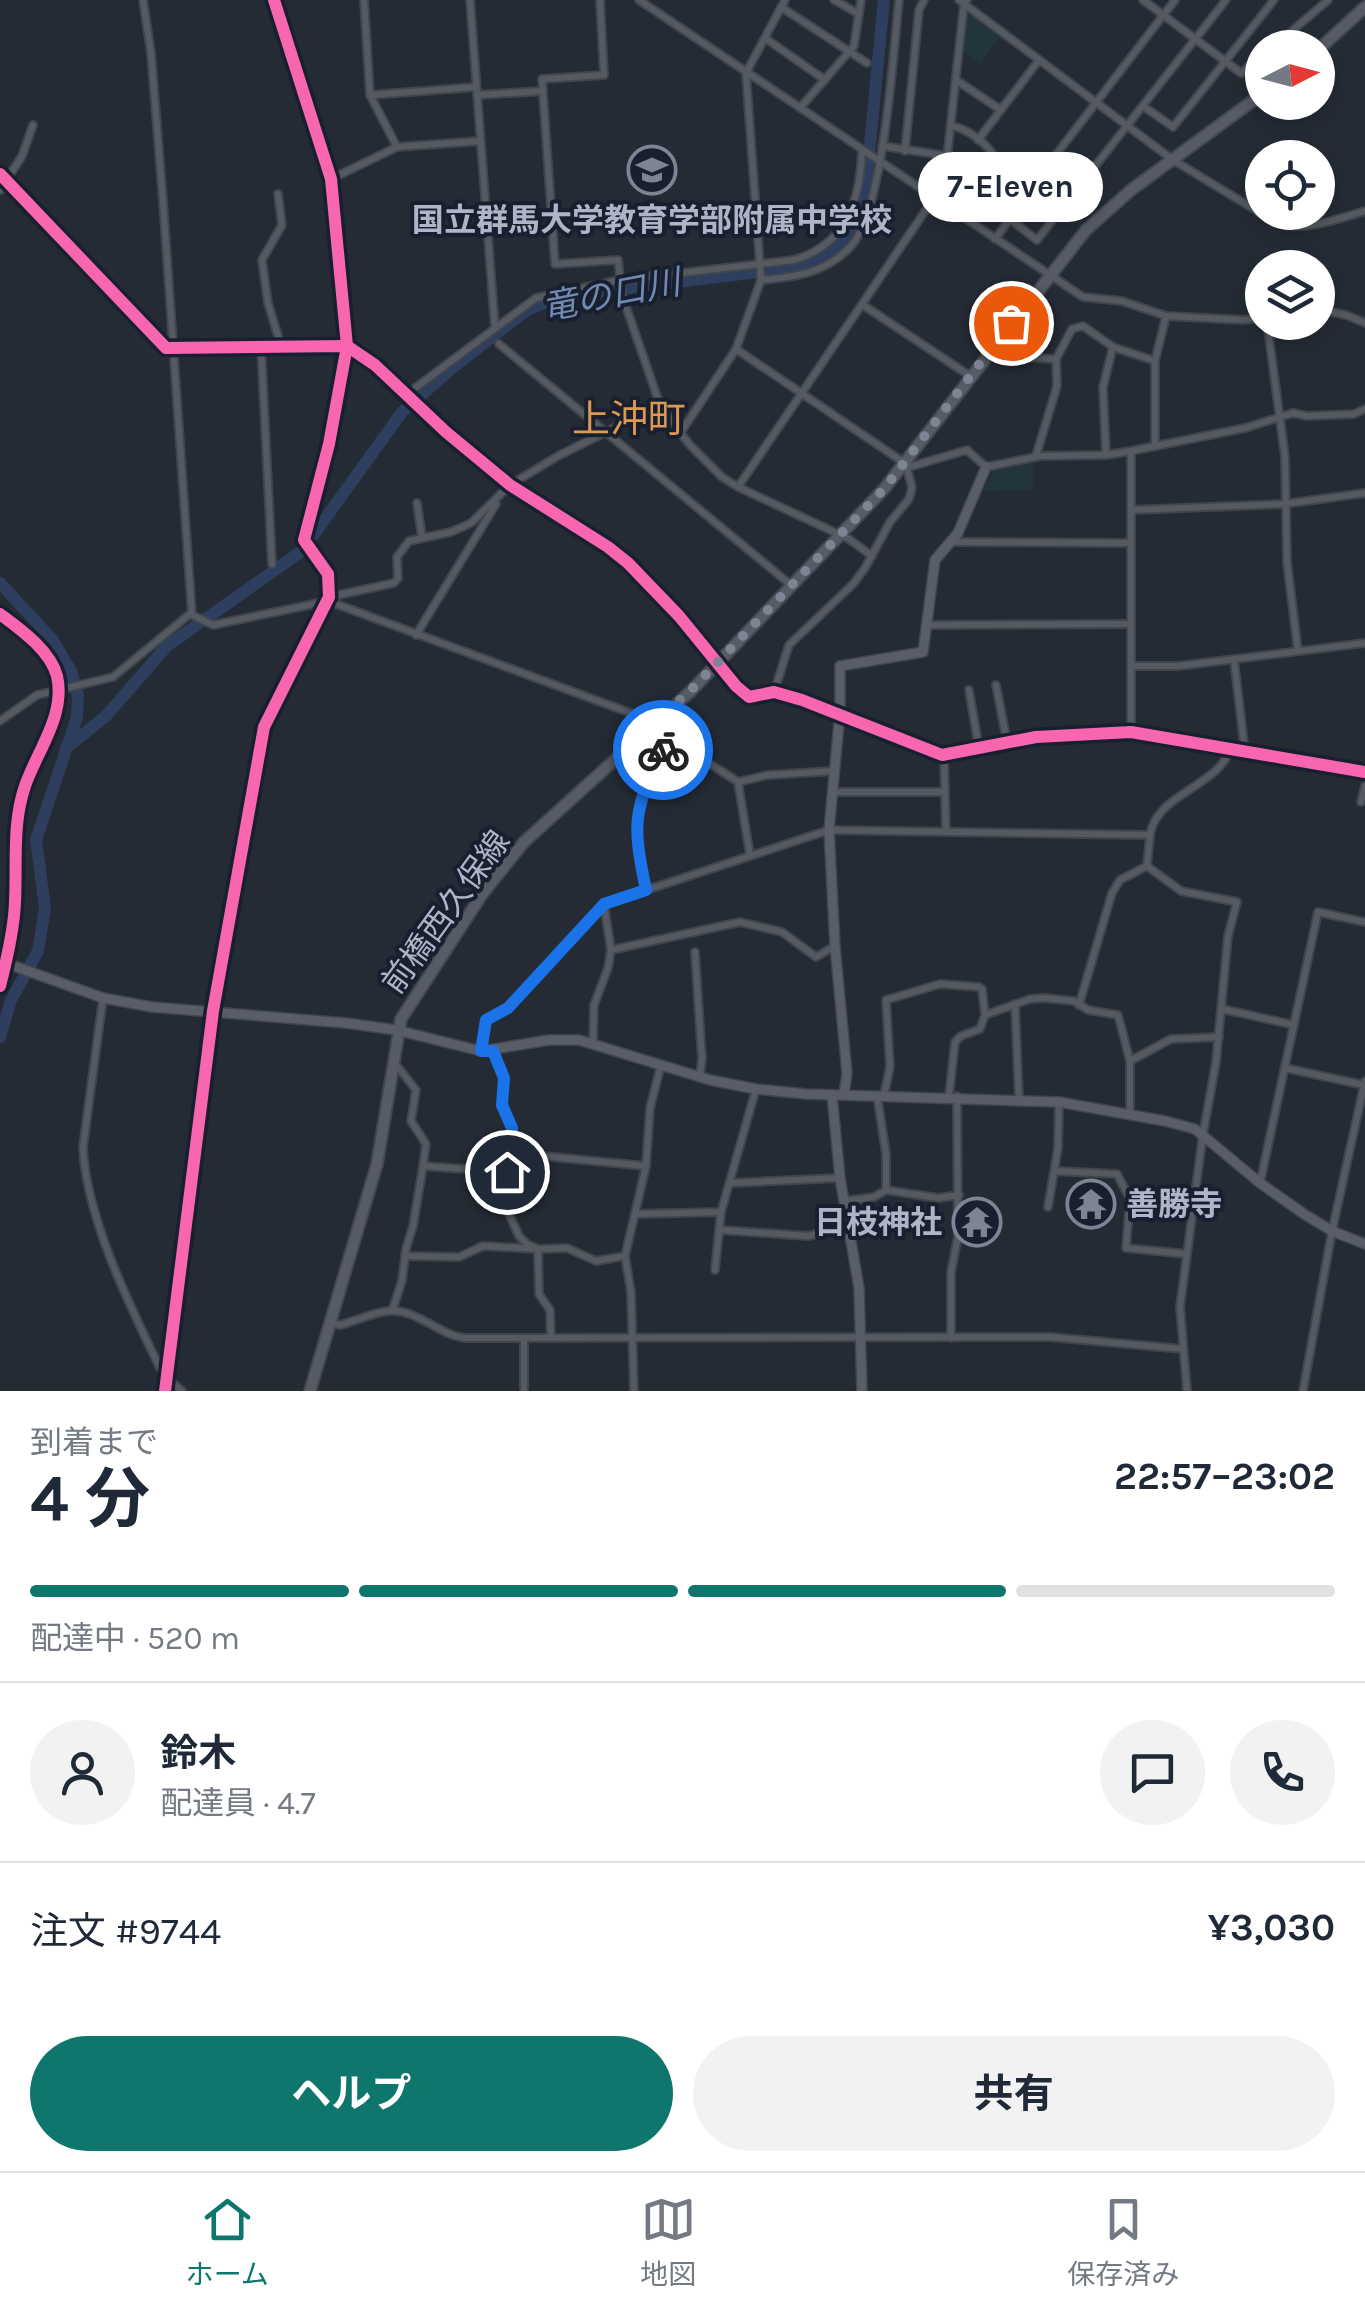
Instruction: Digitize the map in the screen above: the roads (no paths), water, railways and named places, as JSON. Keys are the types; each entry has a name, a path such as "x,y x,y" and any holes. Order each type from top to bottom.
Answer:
{"main road":[{"path":"1335,34 1365,6"},
{"name":"前橋西久保線","path":"310,1391 377,1164 396,1030 410,1002 501,868 524,842 718,662 907,466 1048,275 1109,208 1245,107"}],"street":[{"path":"143,0 152,67 192,615"},
{"path":"165,1391 213,1011 264,727 328,599 328,574 304,541 346,366 347,346 331,179 274,0"},
{"path":"364,0 370,94 397,147"},
{"path":"470,0 495,328"},
{"path":"600,0 604,75 542,79 555,264 618,260 622,296 660,405 681,432 722,477 839,535 872,556"},
{"path":"639,0 1083,297 1122,300 1166,316 1245,320"},
{"path":"834,0 859,14"},
{"path":"800,108 850,54 861,0"},
{"path":"761,280 814,272 854,244 872,206 899,0"},
{"path":"905,152 919,10 924,0"},
{"path":"1143,0 1241,74 1245,71"},
{"path":"995,239 1094,101 1174,0"},
{"path":"951,126 978,140 993,152 996,160 972,193 972,200 994,207 1037,240 1226,0"},
{"path":"1143,106 1172,127 1274,0"},
{"path":"1293,30 1328,0"},
{"path":"963,1 1173,160 1277,224 1308,227 1365,211"},
{"path":"942,203 963,1"},
{"path":"681,432 736,350 761,280 746,72 783,4 867,63"},
{"path":"764,38 825,80"},
{"path":"978,140 1039,60"},
{"path":"956,80 1001,110"},
{"path":"370,94 543,91"},
{"path":"0,190 3,176 26,147 33,125"},
{"path":"331,179 397,147 480,141"},
{"path":"881,146 886,150 948,156"},
{"path":"408,394 536,298 620,282 804,257 834,238 848,222 856,202 864,152"},
{"path":"3,176 156,340 174,350 347,346 408,394 510,486 628,562 749,697 774,692 840,712 944,755 1036,736 1130,732 1365,772"},
{"path":"278,194 282,225 262,260 268,302 282,349"},
{"path":"738,486 934,198"},
{"path":"863,305 970,376"},
{"path":"1335,313 1365,323"},
{"path":"1155,445 1155,361 1166,316"},
{"path":"1036,456 1056,386 1056,358 1076,327 1083,326 1113,347 1155,361"},
{"path":"1268,340 1285,457 1286,562 1298,651"},
{"path":"499,344 792,585"},
{"path":"260,346 272,564"},
{"path":"1106,456 1102,387 1113,347"},
{"path":"992,348 1016,357 1056,358"},
{"path":"736,350 907,466 912,488 909,499 890,522 853,584 790,645 774,692"},
{"path":"416,635 510,486 558,456 660,405"},
{"path":"986,468 1036,456 1106,456 1244,428 1292,413 1354,414 1365,409"},
{"path":"907,466 967,450 986,468"},
{"path":"1130,732 1131,451"},
{"path":"844,1095 846,1073 829,830 840,712 840,666 923,652 935,560 952,542 986,468"},
{"path":"1132,510 1284,504 1365,493"},
{"path":"192,615 208,624 394,583 398,578 397,557 409,541 451,532 498,501"},
{"path":"417,502 422,537"},
{"path":"952,542 1132,543"},
{"path":"328,599 671,728 647,778 636,814 636,837 646,890"},
{"path":"0,721 22,703 46,693 107,680 158,637 192,615"},
{"path":"926,626 1130,624"},
{"path":"1131,666 1178,666 1365,643"},
{"path":"1234,659 1246,753"},
{"path":"996,686 1007,743"},
{"path":"970,690 980,750"},
{"path":"1146,866 1152,823 1188,788 1218,769 1230,750"},
{"path":"662,753 712,765 738,782 768,775 834,770"},
{"path":"944,755 946,832"},
{"path":"738,782 750,854"},
{"path":"1361,802 1365,786"},
{"path":"832,792 945,792"},
{"path":"481,1051 486,1020 508,1008 604,904 750,854 829,830 1150,835"},
{"path":"1079,1005 1112,893 1120,880 1146,866"},
{"path":"1146,866 1181,891 1237,902 1228,936 1219,1037 1180,1307 1187,1391"},
{"path":"593,1044 594,1005 611,950 604,904"},
{"path":"1260,1184 1318,912 1365,922"},
{"path":"611,950 740,922 782,932 816,957 835,946"},
{"path":"695,952 700,1077"},
{"path":"0,961 103,998 152,1007 396,1030 481,1051 562,1039 756,1089 1059,1102 1182,1124 1203,1134 1260,1184 1332,1232 1365,1244"},
{"path":"886,1190 880,1095 890,1067 886,1000 927,986 979,987 985,1014 980,1028 955,1042 953,1096 960,1195 952,1272 951,1338"},
{"path":"103,998 84,1164 110,1258 166,1378 182,1391"},
{"path":"985,1014 1030,998 1044,998 1074,1001 1088,1010 1118,1015 1130,1060 1130,1114"},
{"path":"1015,1004 1019,1100"},
{"path":"1222,1009 1294,1025"},
{"path":"1130,1060 1171,1040 1219,1037"},
{"path":"493,1051 504,1078 502,1105 512,1128 504,1203 519,1236 538,1248"},
{"path":"392,1310 402,1280 426,1144 410,1121 416,1090 393,1061"},
{"path":"634,1391 631,1292 624,1256 646,1166 650,1108 660,1065"},
{"path":"1285,1068 1365,1083 1303,1391"},
{"path":"716,1270 722,1212 756,1089"},
{"path":"832,1094 840,1178 860,1288 862,1391"},
{"path":"1048,1208 1055,1171 1059,1102"},
{"path":"1352,1142 1365,1145"},
{"path":"511,1153 646,1166"},
{"path":"423,1166 507,1172"},
{"path":"1055,1171 1117,1174 1130,1199 1126,1248 1187,1254"},
{"path":"731,1183 840,1178"},
{"path":"846,1201 874,1197 886,1190 938,1198 960,1195"},
{"path":"636,1214 722,1212"},
{"path":"721,1230 808,1236 850,1227"},
{"path":"405,1256 460,1257 483,1246 567,1248 596,1261 624,1256"},
{"path":"538,1248 539,1294 550,1310 551,1338"},
{"path":"332,1324 392,1310 412,1315 454,1337 1050,1337 1183,1349"},
{"path":"524,1338 524,1391"}],"waterway":[{"name":"竜の口川","path":"66,748 106,716 167,646 302,551 402,412 527,310 589,293 774,270 812,261 830,251 857,220 865,195 884,0"},
{"path":"0,583 52,639 71,671 78,695 77,717 36,840 45,908 38,951 11,1000 0,1037"}],"place":[{"name":"国立群馬大学教育学部附属中学校","path":"652,170"},
{"name":"7-Eleven","path":"1011,323"},
{"name":"善勝寺","path":"1091,1204"},
{"name":"日枝神社","path":"977,1222"}],"district":[{"name":"上沖町","path":"629,419"}]}
